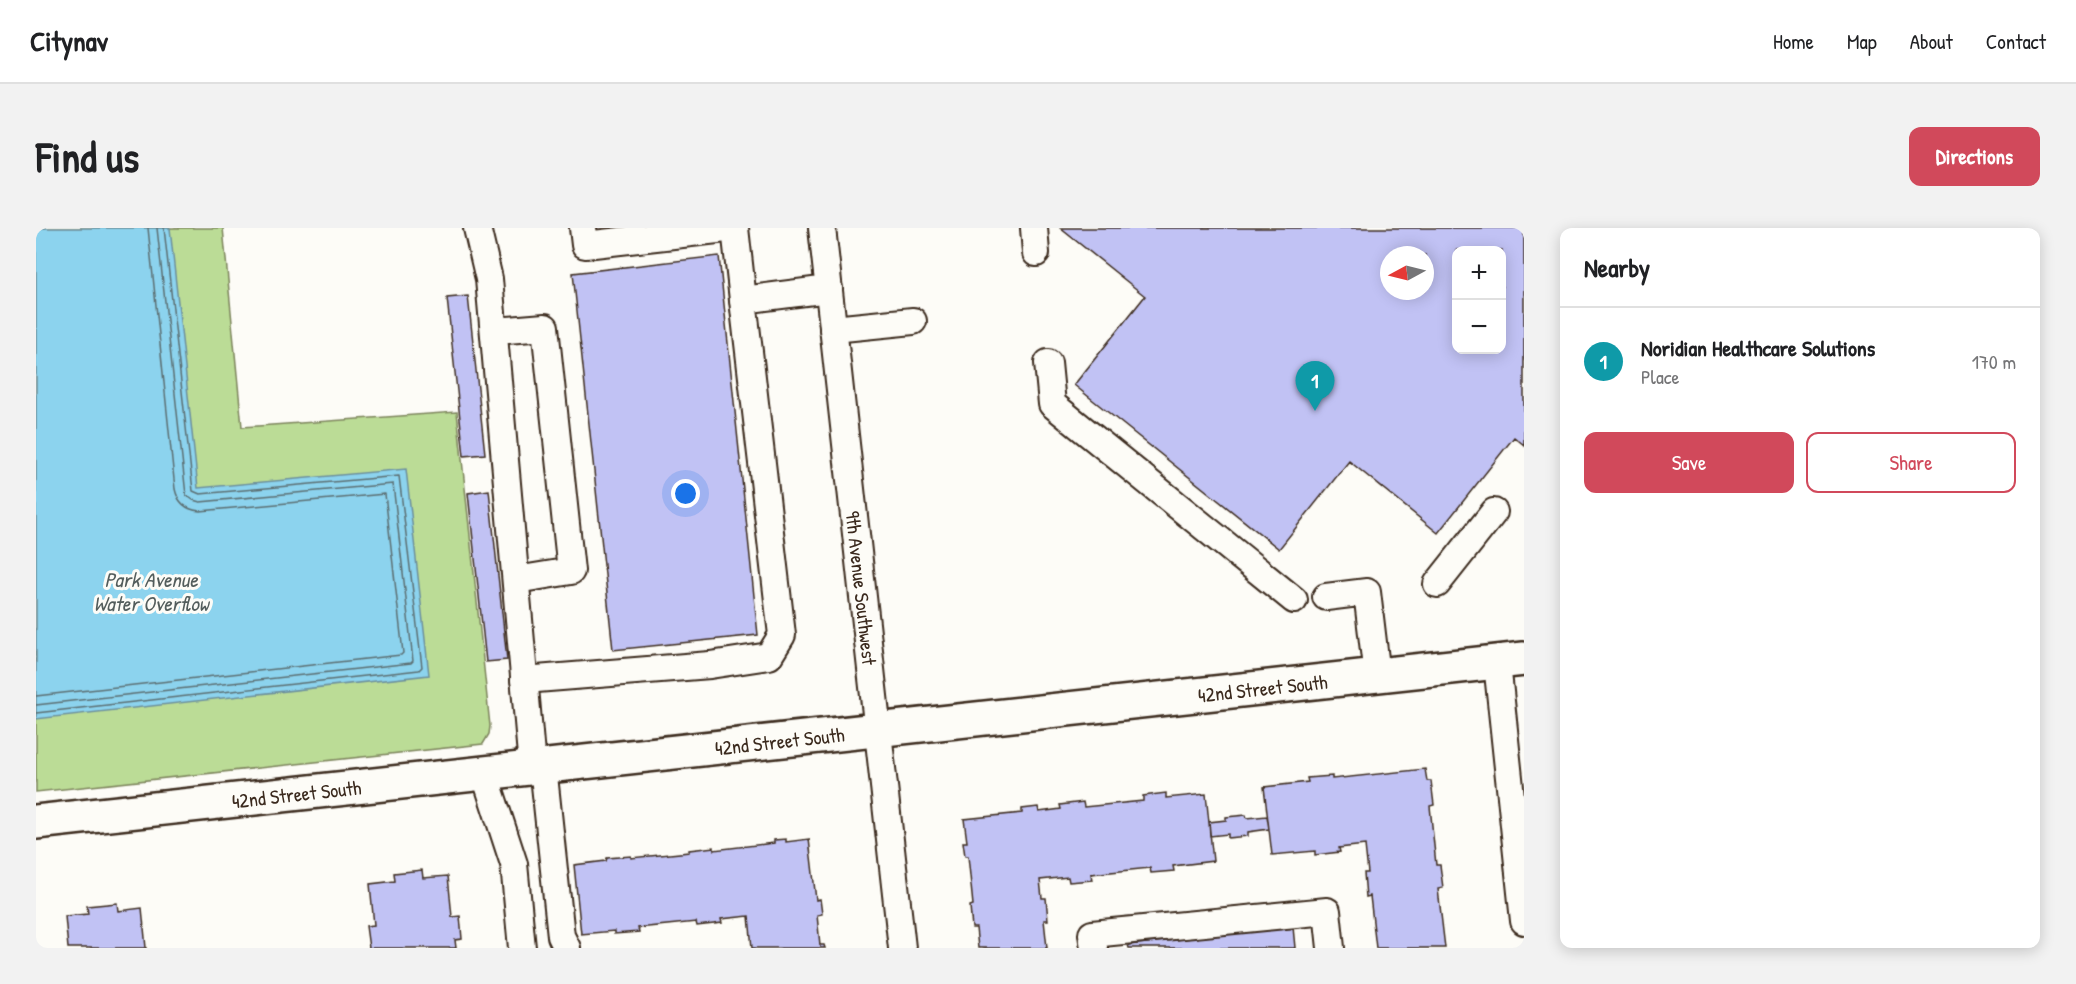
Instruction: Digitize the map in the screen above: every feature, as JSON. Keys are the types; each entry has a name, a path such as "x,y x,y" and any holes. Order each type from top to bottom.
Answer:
{"main road":[{"name":"42nd Street South","path":"36,822 1511,661"}],"street":[{"path":"477,228 489,279 524,681 561,936 567,948"},
{"path":"524,681 710,665 769,656 782,635 735,228 585,245 583,228"},
{"name":"9th Avenue Southwest","path":"822,228 902,948"},
{"path":"743,300 829,289"},
{"path":"833,329 913,321"},
{"path":"494,331 545,327 571,571 516,580"},
{"path":"1048,363 1052,404 1294,600"},
{"path":"1437,584 1494,512"},
{"path":"1326,597 1367,592 1377,676"},
{"path":"1511,661 1524,921"},
{"path":"484,772 514,864 522,948"},
{"path":"1094,948 1092,934 1327,910 1330,948"}],"green space":[{"name":"Park Avenue Water Overflow","path":"36,228 223,228 242,427 457,412 490,726 489,734 483,744 36,792"}],"water":[{"name":"Park Avenue Water Overflow","path":"36,228 170,228 198,488 406,469 429,675 36,719"}],"building":[{"path":"1060,228 1524,228 1524,445 1514,437 1438,533 1349,461 1279,549 1074,385 1145,296"},
{"path":"719,256 758,635 613,650 573,273"},
{"path":"468,296 485,454 464,456 447,298"},
{"path":"489,490 507,660 486,662 468,493"},
{"path":"1425,769 1427,781 1431,781 1434,805 1430,806 1436,865 1440,865 1443,888 1438,889 1445,948 1376,948 1370,896 1366,897 1364,873 1368,873 1365,845 1339,848 1340,852 1315,855 1315,851 1272,855 1264,787 1308,782 1307,778 1332,776 1332,779"},
{"path":"1166,793 1166,798 1206,794 1213,861 1173,866 1174,871 1151,873 1150,868 1091,874 1092,880 1069,882 1068,877 1040,880 1042,898 1046,898 1048,920 1044,920 1047,948 978,948 976,928 972,928 970,906 973,905 968,856 965,856 963,842 967,842 964,819 1022,813 1022,809 1038,807 1039,812 1061,809 1060,805 1083,802 1084,807 1143,801 1143,796"},
{"path":"1246,815 1247,818 1267,816 1269,829 1248,832 1248,836 1228,838 1228,834 1210,836 1209,822"},
{"path":"786,839 786,842 809,839 816,900 820,899 822,914 817,915 820,945 824,945 825,948 752,948 749,916 721,919 722,923 697,926 696,922 638,928 639,932 614,934 614,931 581,934 574,865 606,861 607,858 631,856 631,858 714,847 714,850 774,843 774,840"},
{"path":"422,870 423,878 448,876 452,917 460,916 462,939 455,940 456,948 369,948 366,926 374,925 370,884 395,881 394,873"},
{"path":"117,903 118,911 142,908 146,948 68,948 65,916 88,914 87,906"},
{"path":"1293,927 1295,948 1129,948 1128,945"}],"place":[{"name":"Noridian Healthcare Solutions","path":"1315,411"}]}
